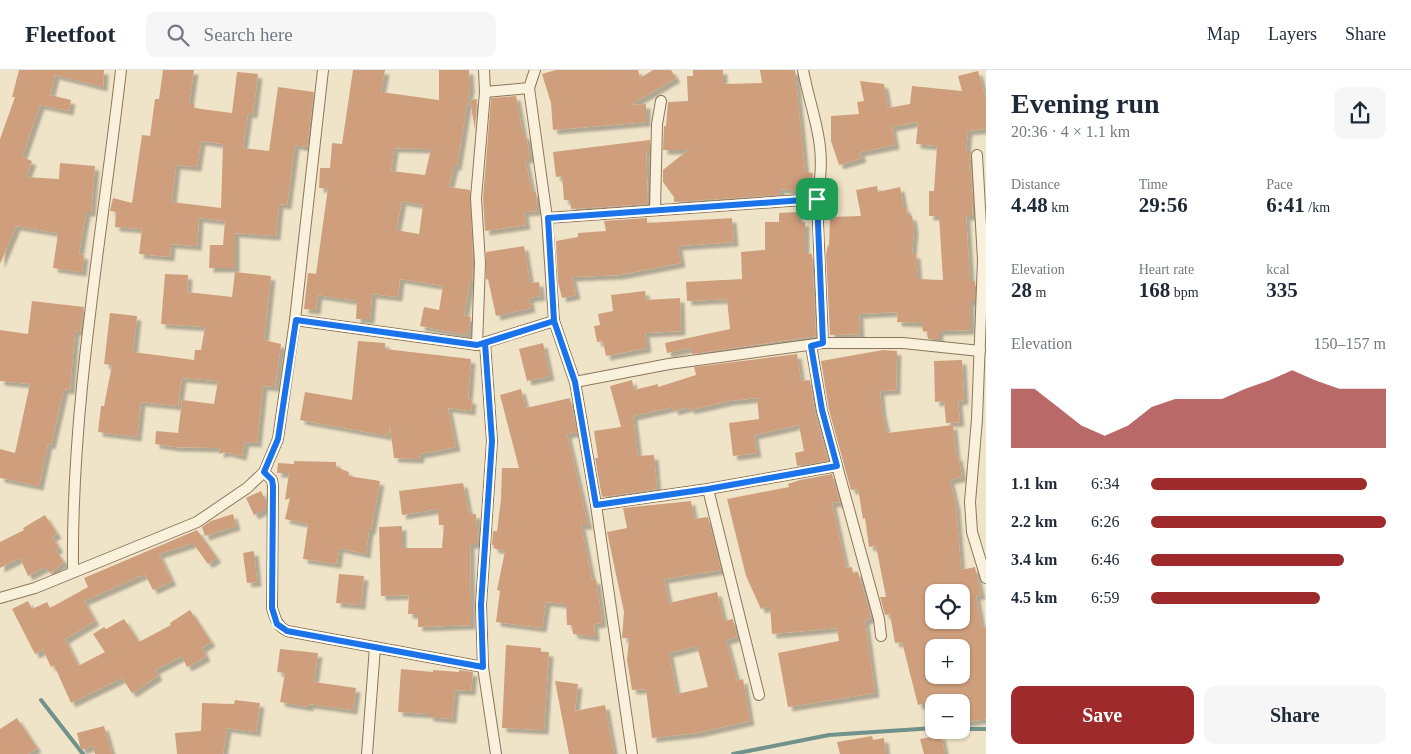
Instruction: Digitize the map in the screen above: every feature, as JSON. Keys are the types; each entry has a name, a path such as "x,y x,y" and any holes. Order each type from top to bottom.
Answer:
{"street":[{"path":"73,572 72,506 79,407 121,70"},
{"path":"0,598 35,588 197,522 247,488 264,472 278,439 296,320 323,70"},
{"path":"484,70 485,92 476,198 480,263 481,344 492,441 481,605 483,667 496,754"},
{"path":"535,70 529,88 548,218 554,321 575,382 596,505 632,754"},
{"path":"803,70 820,138 822,177 817,199 823,343"},
{"path":"485,92 529,88"},
{"path":"655,210 657,124 661,101"},
{"path":"977,155 984,259 970,502 972,532 986,578"},
{"path":"548,218 817,199"},
{"path":"296,320 481,344 554,321"},
{"path":"575,382 669,364 823,343 903,343 980,351"},
{"path":"811,346 822,410 879,619 881,636"},
{"path":"596,505 708,489 837,466"},
{"path":"264,472 272,480 273,486 272,608 277,624 287,631 483,667"},
{"path":"708,489 758,696"},
{"path":"367,754 375,647"}],"building":[{"path":"19,70 104,70 103,87 55,75 50,95 71,100 69,111 40,105 22,157 32,161 26,177 59,179 60,163 95,166 91,212 86,212 79,254 84,255 82,272 53,268 58,233 16,226 0,264 0,139 15,97 12,97"},
{"path":"163,70 194,70 189,104 194,104 194,108 232,113 237,72 258,74 253,114 248,113 243,148 269,151 278,87 314,92 307,147 295,145 287,205 279,204 276,236 235,233 235,268 209,268 210,245 223,245 225,221 199,218 197,246 171,244 170,257 139,254 142,229 115,227 116,212 110,211 113,198 132,203 142,135 150,136 155,99 159,99","holes":["201,141 223,144 221,208 172,202 176,165 197,167"]},
{"path":"353,70 385,70 381,92 439,100 439,70 469,70 470,87 457,166 454,166 449,187 470,190 473,263 472,282 470,282 464,316 471,317 467,335 420,326 424,307 439,310 443,286 400,279 398,297 372,294 370,319 356,319 357,301 318,295 316,310 304,309 308,273 316,274 328,188 319,188 320,168 330,168 332,143 342,144","holes":["394,148 431,149 425,175 391,171","402,201 423,205 419,234 396,230"]},
{"path":"556,70 638,70 640,78 653,70 671,70 676,78 630,105 646,104 646,122 553,130 551,103 542,74"},
{"path":"693,70 723,70 723,84 762,83 760,70 795,70 805,172 813,173 811,192 780,189 780,195 674,202 674,197 663,182 663,170 688,150 663,150 664,126 666,126 668,102 688,101 687,76 693,76"},
{"path":"978,71 986,99 986,129 968,131 966,151 971,151 969,170 971,170 973,201 972,216 966,216 970,281 975,281 975,301 970,301 970,330 939,331 939,339 928,339 927,331 923,332 922,323 897,322 898,312 859,314 860,334 830,335 826,254 829,246 830,217 861,216 856,190 877,186 878,192 900,187 904,208 906,208 908,216 912,216 914,229 912,254 916,254 918,279 943,280 939,216 929,216 929,191 934,191 937,146 916,144 918,122 892,127 895,145 860,152 862,158 839,165 831,141 831,116 859,114 857,102 864,101 860,81 884,84 888,108 910,104 912,86 962,91 958,76"},
{"path":"516,96 523,135 526,135 530,158 525,159 532,192 536,192 537,211 524,212 526,225 485,231 483,198 491,98"},
{"path":"477,99 475,130 470,100"},
{"path":"650,140 650,151 646,151 648,204 571,209 570,200 564,200 562,176 556,177 553,152"},
{"path":"798,212 798,222 805,222 805,253 812,254 816,336 692,354 690,348 667,353 665,343 730,329 727,299 687,301 686,282 742,279 741,252 765,250 765,222 779,222 779,213"},
{"path":"647,218 647,223 732,218 734,242 678,246 681,263 619,275 572,277 576,295 562,298 558,282 556,241 578,237 578,233 606,231 604,221"},
{"path":"524,246 530,283 539,282 541,296 529,298 531,308 496,316 488,279 486,280 486,252"},
{"path":"235,272 271,276 264,340 281,344 275,387 263,386 257,443 245,442 242,456 225,452 219,454 220,448 175,447 155,444 156,431 178,433 182,400 214,404 218,381 182,378 178,406 141,402 137,437 98,432 101,406 104,406 112,365 104,364 110,313 137,316 133,352 194,360 195,350 201,350 205,327 161,324 165,274 188,275 187,292 232,297"},
{"path":"645,291 646,300 680,298 681,331 645,333 647,348 606,356 603,341 597,342 594,326 600,325 598,314 613,311 611,295"},
{"path":"32,301 84,307 80,332 75,331 70,390 64,389 51,445 48,444 39,486 0,478 0,449 15,453 30,384 0,381 0,330 28,334"},
{"path":"358,341 385,343 385,349 471,359 468,399 472,400 471,411 448,408 456,447 420,454 419,459 394,458 390,426 388,436 300,420 305,392 352,400"},
{"path":"543,343 550,376 527,381 519,349"},
{"path":"883,350 897,351 896,390 880,391 882,413 887,433 953,425 956,456 958,456 962,477 950,480 956,506 961,570 975,567 981,595 976,596 982,628 986,627 986,719 970,722 970,694 925,694 925,703 918,705 902,642 895,643 890,614 885,615 880,597 886,597 876,546 869,547 858,489 851,490 829,410 821,361"},
{"path":"797,354 801,381 810,380 815,413 828,461 797,466 795,453 804,451 799,425 754,435 757,453 733,456 729,423 759,419 757,398 729,401 690,410 689,407 674,411 673,407 633,416 638,456 654,455 657,489 602,497 595,458 598,458 594,431 621,427 610,386 632,380 634,390 658,384 658,387 696,375 694,367"},
{"path":"962,360 964,400 958,401 960,422 946,423 944,401 935,402 934,361"},
{"path":"521,389 526,408 570,398 577,432 567,434 588,525 581,525 592,580 596,579 601,613 602,623 594,624 595,637 573,634 572,625 567,625 566,604 546,602 542,628 496,622 500,591 497,590 505,551 493,548 494,545 492,545 493,531 497,531 502,468 519,468 500,395"},
{"path":"294,461 336,462 336,467 349,472 348,476 380,481 371,530 369,530 366,554 339,548 337,564 303,559 308,524 285,519 290,498 285,500 289,473 277,473 278,463 294,464"},
{"path":"832,474 840,502 832,503 846,568 852,567 853,573 858,572 871,617 865,621 875,693 788,707 778,653 839,641 837,628 772,634 770,606 761,609 746,576 727,499 789,487 788,484 800,480"},
{"path":"463,483 469,514 476,514 478,544 470,544 471,625 418,627 418,614 408,614 409,595 381,596 379,527 402,526 402,548 442,548 444,525 439,525 438,509 402,515 399,491"},
{"path":"261,491 266,502 266,509 254,515 246,498"},
{"path":"691,501 694,519 708,517 721,570 664,579 669,603 717,592 724,621 733,619 737,637 726,640 737,681 743,679 750,721 697,733 652,738 646,689 632,690 627,660 629,638 622,638 624,612 607,532 627,528 623,508","holes":["697,646 708,687 677,694 669,653"]},
{"path":"233,514 236,526 205,536 202,527 211,521"},
{"path":"45,515 57,534 52,537 59,548 55,550 64,562 50,573 45,567 28,576 20,558 0,568 0,542 24,530 23,528"},
{"path":"197,530 217,558 208,564 193,543 159,554 172,581 153,590 145,574 84,601 95,621 65,639 78,666 105,652 93,634 104,627 106,629 124,619 139,642 171,625 170,623 190,610 211,642 202,648 206,657 187,667 182,656 155,670 158,676 132,693 122,678 71,703 54,665 51,667 43,650 35,654 12,609 28,601 32,609 47,602 50,608 88,587 84,578"},
{"path":"254,551 257,582 247,583 243,553"},
{"path":"339,574 364,576 361,605 336,603"},
{"path":"506,645 541,648 541,652 549,652 544,730 502,728"},
{"path":"280,649 318,653 314,682 356,688 353,710 309,704 309,707 280,702 285,673 277,672"},
{"path":"401,669 433,672 433,670 459,672 459,670 473,672 471,691 455,690 452,719 429,717 429,714 398,712"},
{"path":"555,681 578,684 575,711 605,705 614,754 569,754"},
{"path":"235,700 260,703 256,732 227,728 223,754 177,754 175,733 201,731 202,703 234,704"},
{"path":"17,718 37,748 28,754 0,754 0,729"},
{"path":"104,726 112,754 95,754 93,746 81,750 77,733"},
{"path":"872,736 873,740 884,738 886,754 840,754 837,742"},
{"path":"920,739 942,739 945,754 924,754"}],"waterway":[{"path":"41,700 83,754"},
{"path":"733,754 829,735 925,729"},
{"path":"970,729 986,729"}],"route":[{"path":"817,199 548,218 554,321 477,345 395,332 296,320 278,439 272,459 264,472 270,476 273,486 272,608 277,624 287,631 483,667 481,605 492,441 485,343 554,321 575,382 596,505 708,489 837,466 822,410 811,346 823,343 817,199"}]}
